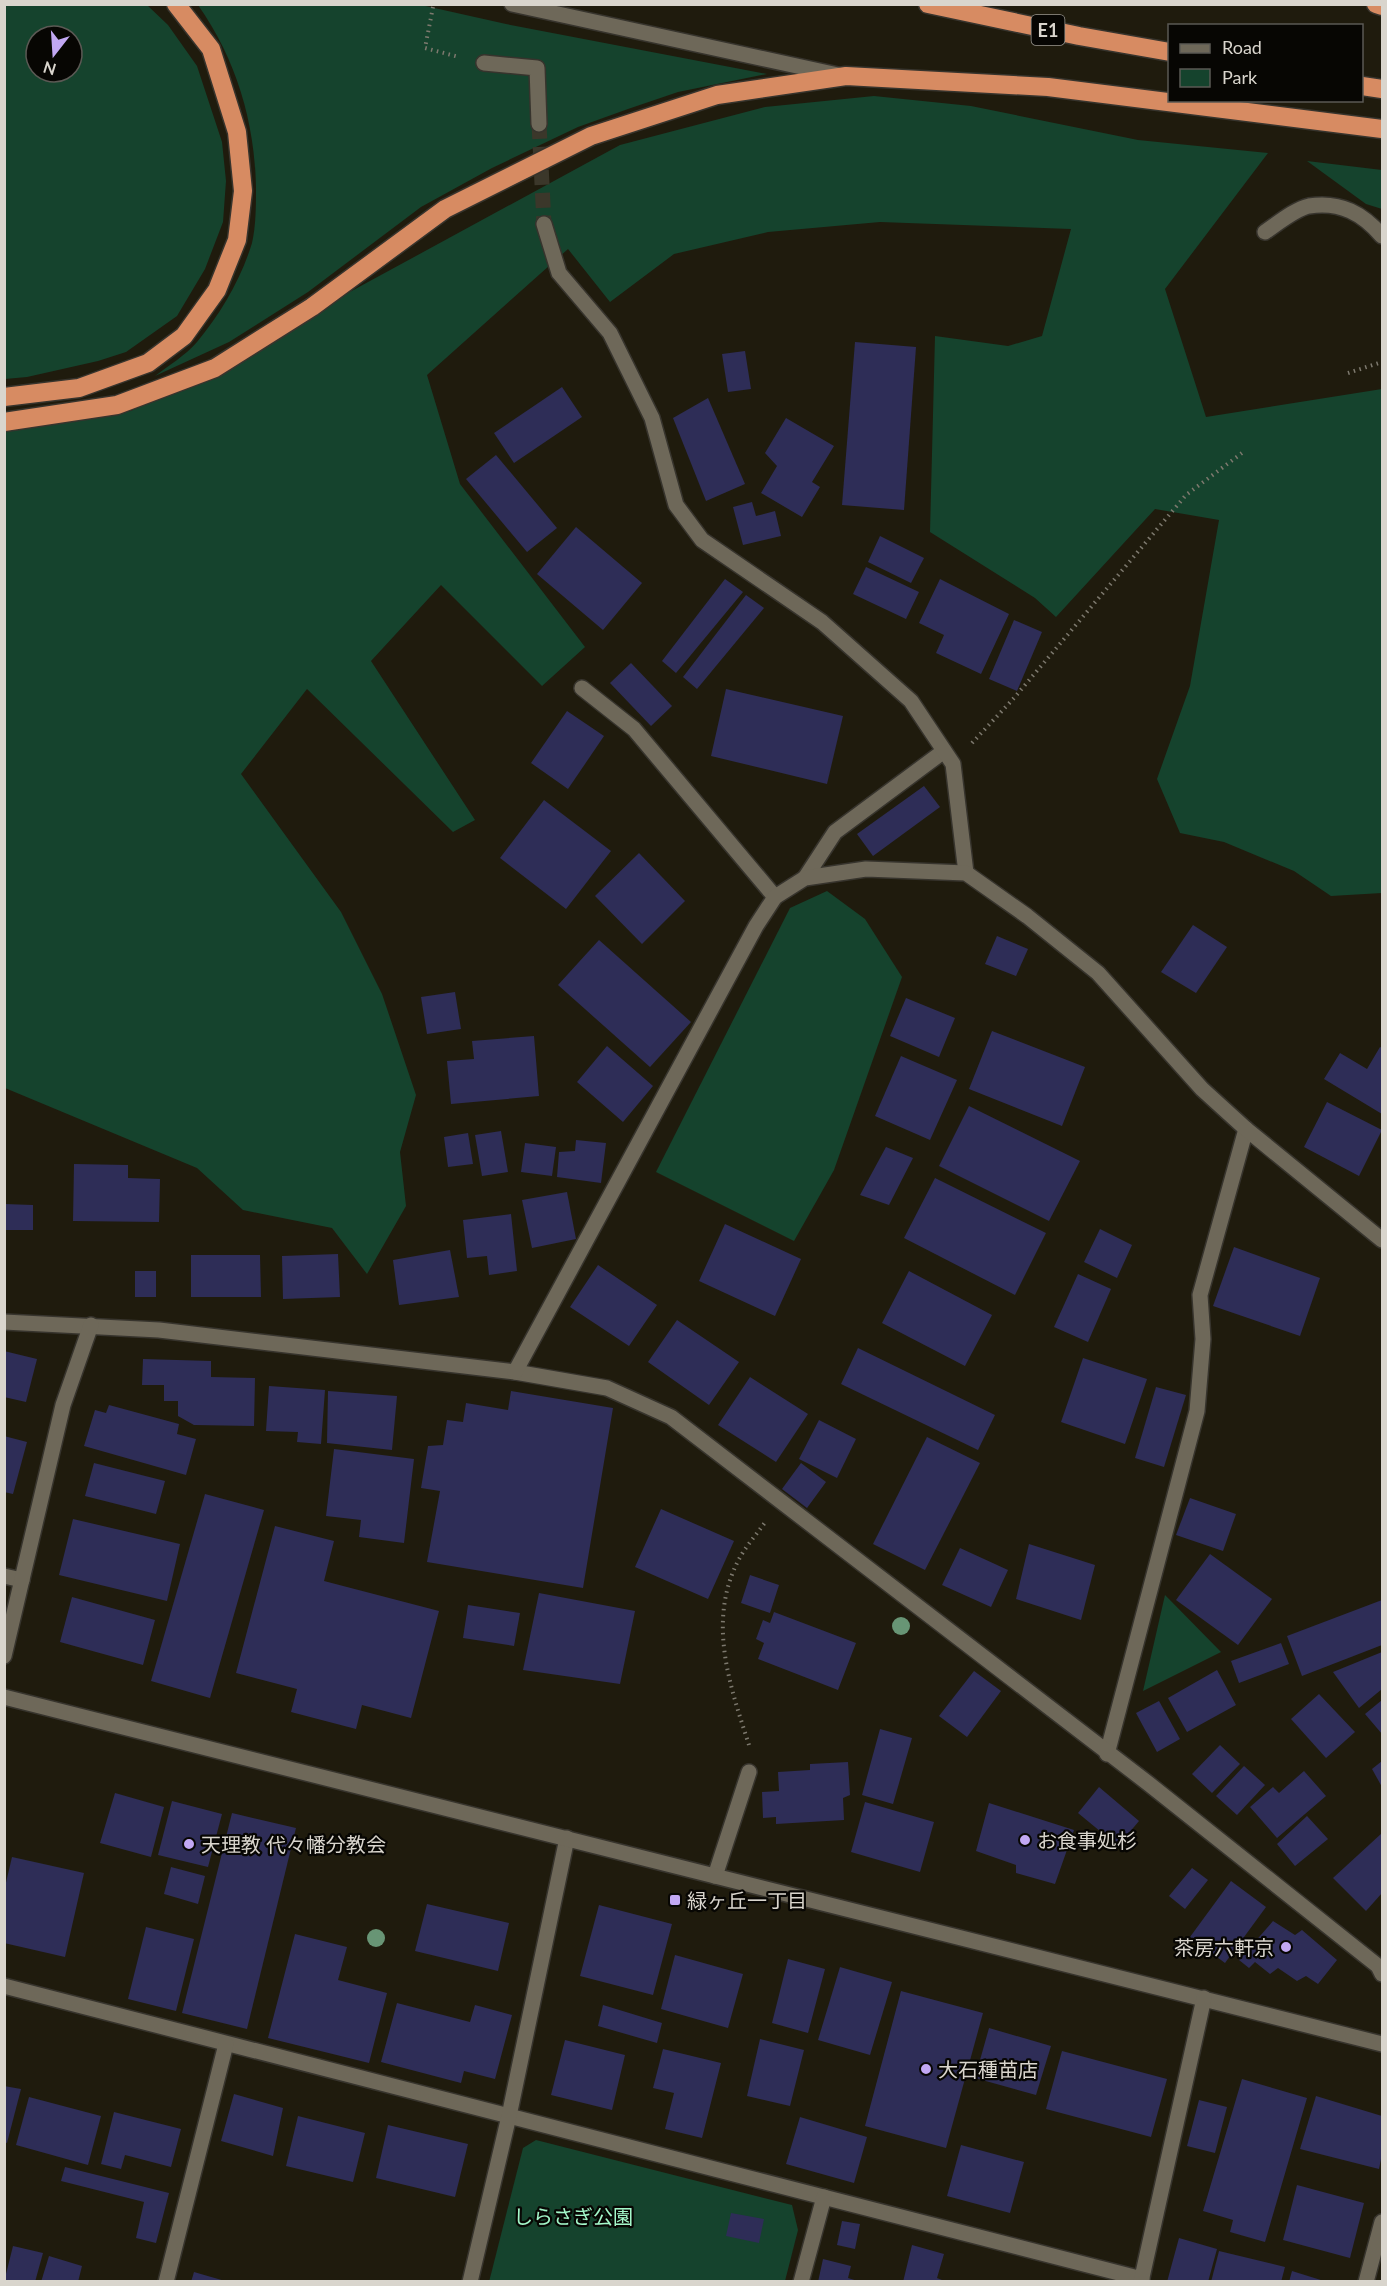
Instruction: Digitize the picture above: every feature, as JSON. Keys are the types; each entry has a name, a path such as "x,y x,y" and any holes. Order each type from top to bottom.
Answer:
{"highway":[{"path":"4,397 79,388 148,363 184,336 217,291 237,240 243,191 237,132 211,49 176,4"},
{"name":"E1","path":"928,4 1079,36 1168,52"},
{"path":"1376,4 1383,6"},
{"path":"4,422 117,405 215,368 312,308 445,209 591,136 717,95 846,76 1048,87 1383,129"},
{"path":"1363,86 1383,89"}],"street":[{"path":"512,4 846,76"},
{"path":"484,63 537,68 539,124"},
{"path":"1265,232 1308,206 1340,207 1366,217 1383,237"},
{"path":"544,224 559,273 610,333 652,418 676,505 702,540 822,622 911,701 949,758 966,873"},
{"path":"582,688 634,729 775,897"},
{"path":"805,878 835,832 949,758"},
{"path":"515,1372 738,958 775,897 805,878 866,869 966,873 1027,916 1098,973 1202,1089 1246,1129 1383,1239"},
{"path":"1107,1754 1197,1411 1203,1339 1200,1295 1246,1129"},
{"path":"4,1322 159,1329 515,1372 607,1389 633,1399 671,1417 1378,1966 1383,1974"},
{"path":"4,1656 63,1405 91,1325"},
{"path":"4,1576 22,1580"},
{"path":"4,1697 1383,2044"},
{"path":"715,1876 749,1772"},
{"path":"470,2282 509,2116 567,1838"},
{"path":"4,1986 1141,2280 1204,1998"},
{"path":"166,2282 226,2044"},
{"path":"801,2282 824,2197"},
{"path":"1366,2282 1383,2222"}],"path":[{"path":"433,7 425,48 484,63"},
{"path":"1348,373 1383,362"},
{"path":"949,758 1014,698 1186,495 1242,453"},
{"path":"749,1772 751,1750 730,1686 721,1614 726,1591 740,1558 780,1501"}],"green space":[{"path":"4,5 147,5 168,25 197,66 222,142 226,181 223,222 205,269 177,316 126,352 98,361 27,377 5,379"},
{"path":"198,5 421,5 506,24 767,74 678,92 628,109 578,127 492,168 421,207 308,292 229,342 155,376 193,347 214,319 242,270 252,243 256,216 255,163 241,92 223,47"},
{"path":"874,96 971,106 1138,140 1268,153 1165,289 1206,417 1382,389 1382,893 1331,896 1294,871 1224,842 1180,833 1157,779 1190,686 1219,520 1155,509 1056,617 1035,598 930,532 935,336 1008,346 1042,336 1071,229 880,222 768,232 674,254 610,302 568,249 427,375 460,484 585,647 542,686 441,585 371,661 475,820 453,832 307,689 241,774 341,912 382,994 416,1095 400,1152 406,1206 367,1274 332,1228 243,1210 197,1168 5,1088 5,422 131,411 620,145 765,107"},
{"path":"1307,161 1382,170 1382,209 1366,204"},
{"path":"827,891 865,919 902,977 834,1170 794,1241 656,1172 790,908"},
{"path":"1165,1595 1221,1652 1143,1691"},
{"name":"しらさぎ公園","path":"536,2140 792,2205 798,2230 785,2281 489,2282 523,2148"}],"building":[{"path":"855,342 916,347 904,510 842,505"},
{"path":"745,351 751,389 728,392 722,354"},
{"path":"562,387 582,417 514,463 494,433"},
{"path":"708,398 745,484 706,501 673,418"},
{"path":"786,418 834,446 812,482 820,487 802,517 761,493 777,466 765,453"},
{"path":"496,455 557,528 527,552 466,479"},
{"path":"752,502 756,516 775,511 781,536 743,545 733,507"},
{"path":"576,527 642,583 603,630 537,574"},
{"path":"880,536 924,558 911,583 868,562"},
{"path":"866,567 919,592 906,619 853,594"},
{"path":"725,579 743,592 676,673 662,661"},
{"path":"940,579 1009,614 981,674 936,653 944,635 919,623"},
{"path":"746,595 764,608 697,689 683,677"},
{"path":"1014,620 1042,632 1017,691 989,679"},
{"path":"631,663 672,706 651,726 610,683"},
{"path":"726,689 843,716 827,784 711,756"},
{"path":"567,711 604,736 568,789 531,763"},
{"path":"924,786 940,807 873,856 857,834"},
{"path":"544,800 611,851 566,909 500,858"},
{"path":"639,853 685,901 642,944 595,896"},
{"path":"1193,925 1227,947 1196,993 1161,972"},
{"path":"997,936 1028,949 1016,976 985,964"},
{"path":"599,940 691,1022 650,1067 558,985"},
{"path":"455,992 461,1029 427,1034 421,997"},
{"path":"906,998 955,1018 939,1057 890,1036"},
{"path":"992,1031 1085,1067 1062,1126 969,1089"},
{"path":"534,1036 539,1096 451,1104 447,1061 474,1059 472,1041"},
{"path":"607,1046 653,1086 623,1122 577,1082"},
{"path":"1380,1047 1382,1048 1382,1114 1324,1079 1340,1053 1367,1069"},
{"path":"901,1056 957,1080 930,1140 875,1116"},
{"path":"1327,1102 1382,1130 1359,1176 1304,1147"},
{"path":"969,1106 1080,1161 1049,1221 939,1166"},
{"path":"501,1131 508,1172 482,1176 475,1135"},
{"path":"468,1133 473,1164 448,1167 444,1137"},
{"path":"576,1140 606,1143 601,1183 557,1177 559,1152 575,1151"},
{"path":"525,1143 556,1147 552,1176 521,1172"},
{"path":"886,1147 913,1158 889,1205 860,1195"},
{"path":"74,1164 128,1165 128,1178 160,1179 159,1222 73,1221"},
{"path":"935,1178 1046,1233 1015,1295 904,1238"},
{"path":"567,1192 576,1239 532,1248 522,1200"},
{"path":"4,1204 33,1205 33,1230 4,1230"},
{"path":"511,1214 517,1271 489,1275 487,1256 467,1258 463,1220"},
{"path":"725,1224 801,1259 775,1316 699,1281"},
{"path":"1100,1229 1132,1245 1117,1278 1084,1262"},
{"path":"1234,1247 1320,1278 1300,1336 1213,1306"},
{"path":"450,1250 459,1297 399,1305 393,1260"},
{"path":"338,1254 340,1297 283,1299 282,1256"},
{"path":"191,1255 260,1255 261,1297 191,1297"},
{"path":"598,1265 657,1305 629,1346 570,1307"},
{"path":"135,1271 156,1271 156,1297 135,1297"},
{"path":"909,1271 992,1315 965,1366 882,1323"},
{"path":"1078,1274 1111,1289 1088,1342 1054,1327"},
{"path":"677,1320 739,1362 709,1405 648,1362"},
{"path":"858,1348 995,1415 978,1450 841,1384"},
{"path":"4,1351 37,1359 26,1402 4,1397"},
{"path":"1083,1358 1147,1379 1125,1444 1061,1422"},
{"path":"143,1359 211,1361 211,1377 255,1378 254,1426 194,1425 178,1416 178,1401 164,1401 164,1385 142,1385"},
{"path":"750,1377 808,1414 776,1462 718,1425"},
{"path":"269,1386 325,1390 321,1444 297,1442 298,1432 266,1431"},
{"path":"1156,1387 1186,1395 1164,1467 1135,1458"},
{"path":"328,1391 397,1396 392,1450 327,1443"},
{"path":"511,1391 613,1408 583,1588 427,1562 440,1491 421,1488 428,1446 443,1445 447,1420 463,1422 466,1403 508,1410"},
{"path":"109,1405 179,1424 177,1434 196,1439 186,1475 84,1446 95,1410 106,1413"},
{"path":"819,1420 856,1439 837,1478 799,1459"},
{"path":"4,1436 27,1442 13,1494 4,1492"},
{"path":"927,1437 980,1463 925,1570 873,1544"},
{"path":"334,1449 414,1459 404,1543 359,1537 361,1520 326,1516"},
{"path":"94,1463 165,1481 156,1514 85,1496"},
{"path":"801,1463 826,1482 807,1508 782,1489"},
{"path":"205,1494 264,1510 210,1698 151,1681"},
{"path":"1190,1498 1236,1514 1223,1551 1176,1535"},
{"path":"661,1509 734,1541 708,1599 635,1567"},
{"path":"73,1519 180,1544 167,1601 59,1575"},
{"path":"275,1526 334,1541 324,1581 439,1611 411,1718 362,1705 356,1729 291,1712 297,1689 236,1673"},
{"path":"1029,1544 1095,1565 1081,1620 1016,1599"},
{"path":"960,1548 1008,1570 991,1607 942,1585"},
{"path":"1210,1554 1272,1599 1238,1645 1176,1600"},
{"path":"750,1575 779,1585 770,1613 741,1603"},
{"path":"539,1593 635,1611 620,1684 523,1670"},
{"path":"72,1597 155,1620 143,1665 60,1642"},
{"path":"1382,1600 1382,1645 1302,1676 1287,1636"},
{"path":"468,1605 520,1613 514,1646 463,1638"},
{"path":"774,1612 856,1643 838,1690 758,1659 764,1643 756,1639 763,1620 770,1623"},
{"path":"1281,1643 1289,1664 1239,1683 1231,1661"},
{"path":"1382,1652 1382,1689 1359,1708 1333,1672"},
{"path":"1217,1670 1236,1705 1187,1732 1168,1698"},
{"path":"974,1671 1001,1691 967,1737 939,1716"},
{"path":"1319,1694 1355,1732 1326,1758 1291,1719"},
{"path":"1382,1700 1382,1734 1365,1714"},
{"path":"1159,1701 1180,1739 1157,1752 1136,1713"},
{"path":"880,1729 912,1738 893,1804 862,1795"},
{"path":"1220,1745 1240,1764 1212,1793 1192,1774"},
{"path":"1382,1761 1382,1787 1372,1769"},
{"path":"848,1762 850,1795 843,1798 844,1820 776,1824 776,1817 763,1818 762,1792 779,1791 778,1772 810,1770 810,1764"},
{"path":"1244,1766 1265,1785 1237,1815 1216,1796"},
{"path":"1304,1771 1326,1796 1277,1838 1250,1807 1273,1787 1279,1793"},
{"path":"1099,1787 1139,1821 1118,1846 1078,1813"},
{"path":"115,1793 164,1807 151,1857 100,1843"},
{"path":"172,1801 222,1814 208,1867 158,1855"},
{"path":"865,1802 934,1822 920,1872 851,1852"},
{"name":"お食事処杉","path":"989,1803 1074,1830 1055,1884 1016,1873 1016,1865 976,1851"},
{"path":"232,1813 296,1828 247,2029 182,2013"},
{"path":"1307,1816 1328,1839 1295,1866 1277,1844"},
{"path":"1382,1833 1382,1893 1366,1911 1333,1878"},
{"path":"12,1857 84,1873 65,1957 4,1943 4,1891"},
{"path":"171,1867 205,1876 198,1904 164,1894"},
{"path":"1192,1868 1208,1880 1185,1909 1169,1896"},
{"path":"1231,1881 1266,1907 1225,1963 1190,1937"},
{"path":"427,1904 509,1923 498,1971 415,1951"},
{"path":"599,1905 672,1924 653,1995 580,1976"},
{"name":"茶房六軒京","path":"1273,1921 1295,1935 1302,1930 1337,1960 1318,1984 1306,1976 1297,1981 1278,1968 1270,1974 1255,1962 1249,1968 1239,1960"},
{"path":"146,1927 194,1939 176,2011 128,1999"},
{"path":"295,1934 347,1947 338,1980 387,1993 369,2063 268,2038"},
{"path":"675,1955 743,1974 728,2028 661,2009"},
{"path":"788,1959 825,1969 808,2033 772,2023"},
{"path":"840,1967 892,1982 870,2055 818,2040"},
{"path":"901,1991 983,2013 946,2148 865,2126"},
{"path":"397,2003 470,2022 475,2005 512,2015 495,2079 464,2071 461,2083 381,2062"},
{"path":"603,2005 662,2023 657,2043 598,2026"},
{"path":"989,2028 1051,2046 1036,2095 975,2078"},
{"path":"760,2039 804,2050 790,2106 747,2096"},
{"path":"565,2040 625,2055 612,2110 551,2095"},
{"path":"663,2049 721,2063 702,2138 665,2129 674,2093 653,2088"},
{"path":"1062,2051 1167,2079 1151,2137 1046,2109"},
{"path":"1242,2079 1307,2098 1265,2242 1230,2232 1233,2220 1203,2211"},
{"path":"4,2086 21,2089 7,2143 4,2142"},
{"path":"234,2094 283,2108 273,2156 221,2141"},
{"path":"1316,2096 1382,2116 1382,2154 1379,2169 1300,2149"},
{"path":"29,2097 101,2116 88,2165 16,2145"},
{"path":"1199,2100 1227,2107 1215,2153 1187,2146"},
{"path":"114,2112 181,2129 171,2167 125,2155 121,2169 101,2164"},
{"path":"298,2116 365,2133 353,2182 286,2166"},
{"path":"800,2117 867,2137 854,2183 786,2164"},
{"path":"388,2125 468,2144 455,2197 376,2178"},
{"path":"961,2145 1024,2162 1010,2213 947,2196"},
{"path":"65,2167 169,2193 156,2243 136,2238 144,2202 61,2181"},
{"path":"1297,2185 1364,2203 1350,2258 1283,2240"},
{"path":"731,2213 764,2219 759,2243 726,2236"},
{"path":"842,2221 860,2224 855,2249 837,2245"},
{"path":"1179,2238 1217,2249 1208,2282 1167,2282"},
{"path":"912,2245 944,2254 937,2278 947,2282 903,2282"},
{"path":"13,2246 43,2253 35,2282 4,2282"},
{"path":"1219,2251 1285,2267 1281,2282 1211,2282"},
{"path":"49,2256 82,2266 78,2282 41,2282"},
{"path":"823,2259 851,2266 848,2278 861,2282 818,2282"},
{"path":"1292,2271 1324,2281 1324,2282 1289,2282"},
{"path":"194,2272 225,2281 225,2282 191,2282"}],"tunnel":[{"path":"539,124 544,224"}],"place":[{"name":"お食事処杉","path":"1025,1840"},
{"name":"天理教 代々幡分教会","path":"189,1844"},
{"name":"緑ヶ丘一丁目","path":"675,1900"},
{"name":"茶房六軒京","path":"1286,1947"},
{"name":"大石種苗店","path":"926,2069"}]}
